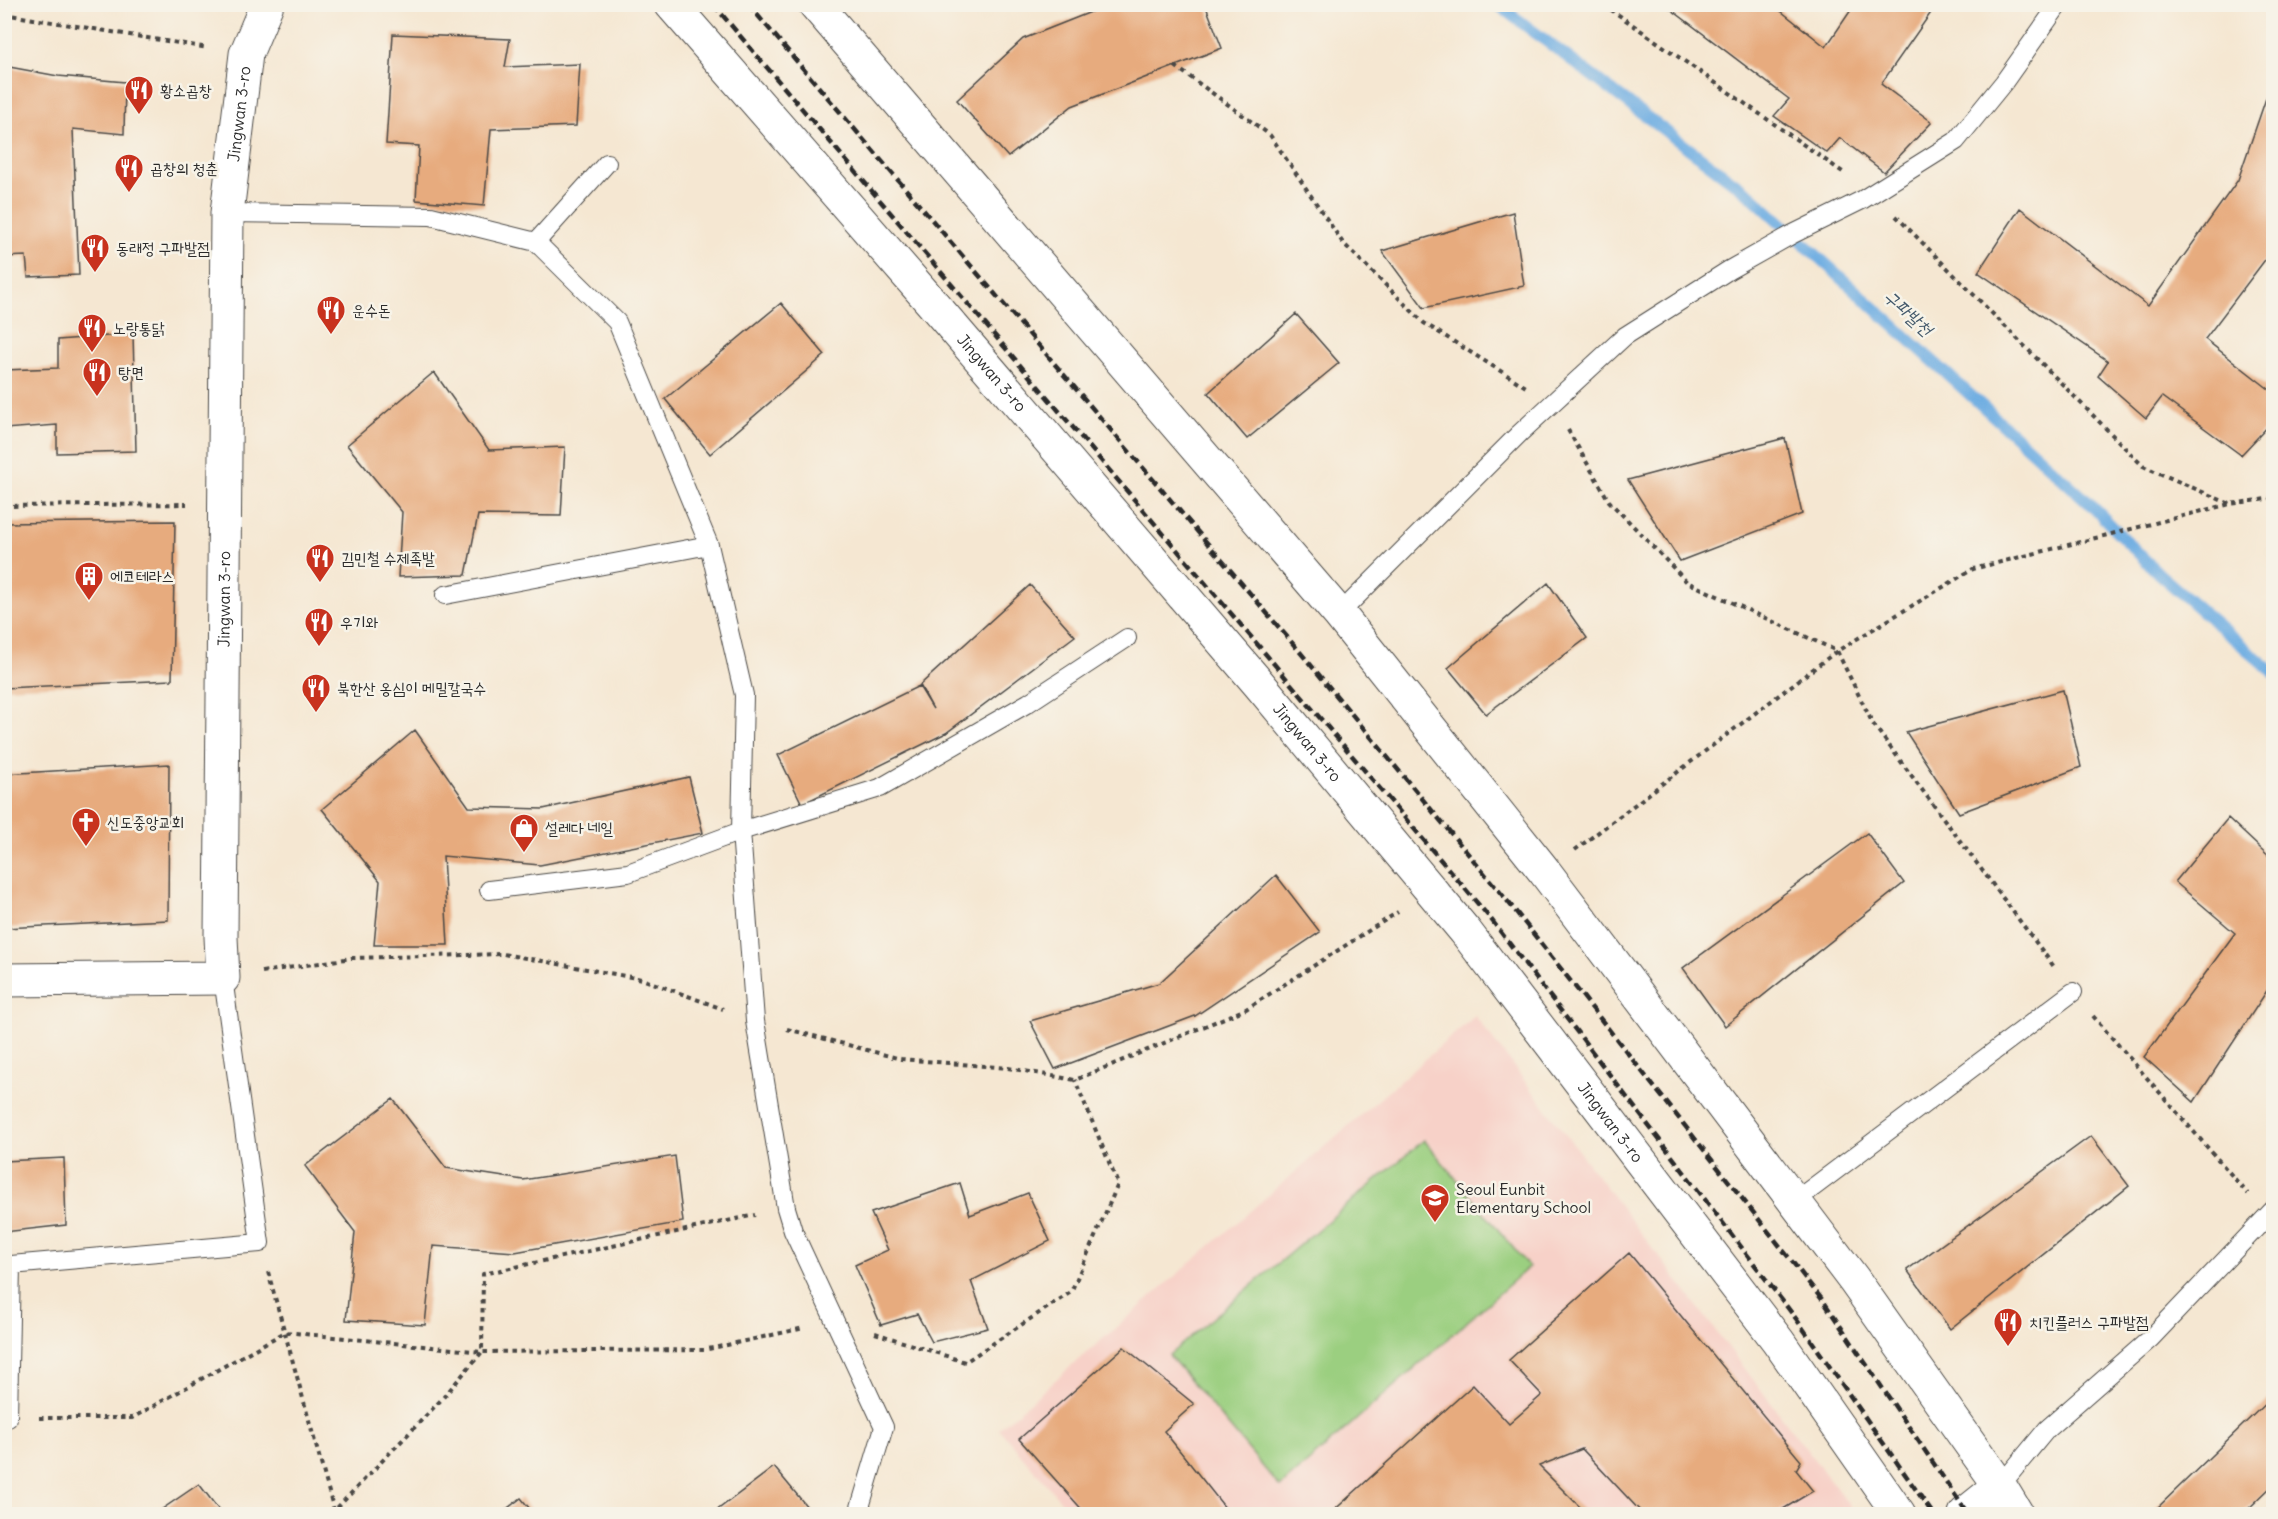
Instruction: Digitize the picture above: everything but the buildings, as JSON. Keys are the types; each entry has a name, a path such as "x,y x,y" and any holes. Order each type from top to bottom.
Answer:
{"street":[{"name":"Jingwan 3-ro","path":"223,978 221,925 227,213 246,54 267,4"},
{"name":"Jingwan 3-ro","path":"671,4 918,286 1190,603 1465,931 1778,1341 1899,1515"},
{"path":"815,4 1339,614 1545,872 1854,1280 2000,1486 2017,1515"},
{"path":"4,980 223,978"},
{"path":"1965,1515 2000,1486"}],"lane":[{"path":"1339,614 1552,403 1625,336 1728,270 1793,234 1868,197 1956,141 2004,82 2059,4"},
{"path":"536,242 607,163"},
{"path":"227,213 431,216 536,242 617,322 709,545 744,695 741,831 755,1021 786,1208 793,1231 884,1427 858,1515"},
{"path":"445,595 709,545"},
{"path":"489,890 628,873 741,831 880,788 1028,703 1127,638"},
{"path":"8,1418 11,1265 260,1243 223,978"},
{"path":"1795,1201 2073,992"},
{"path":"2000,1486 2047,1430 2150,1339 2272,1216"}],"path":[{"path":"1603,4 1868,197 2143,466 2230,504"},
{"path":"4,14 212,48"},
{"path":"1175,66 1270,135 1343,243 1424,323 1552,403 1609,501 1688,582 1837,651 1873,724 2073,992 2272,1216"},
{"path":"1567,856 1837,651 1973,569 2230,504 2274,498"},
{"path":"4,506 194,504"},
{"path":"255,973 351,958 503,954 642,979 755,1021 901,1059 1008,1068 1075,1080 1246,1009 1404,909"},
{"path":"8,1418 132,1418 285,1332 482,1352 704,1350 835,1321 965,1362 1071,1292 1118,1184 1075,1080"},
{"path":"333,1514 441,1400 482,1352 483,1274 786,1208"},
{"path":"260,1243 333,1514"}],"shaded area":[{"name":"Seoul Eunbit Elementary School","path":"1475,1016 1856,1514 1072,1514 999,1429"}],"green space":[{"path":"1424,1140 1529,1267 1280,1487 1169,1355"}],"waterway":[{"name":"구파발천","path":"1497,4 1749,194 2087,501 2159,574 2274,673"}],"railway":[{"path":"713,4 1490,918 1797,1320 1933,1514"},
{"path":"748,4 1300,652 1509,903 1824,1302 1968,1514"}],"place":[{"name":"황소곱창","path":"139,116"},
{"name":"곱창의 청춘","path":"129,194"},
{"name":"동래정 구파발점","path":"95,274"},
{"name":"운수돈","path":"331,336"},
{"name":"노랑통닭","path":"92,354"},
{"name":"탕면","path":"97,398"},
{"name":"김민철 수제족발","path":"320,584"},
{"name":"에코테라스","path":"89,602"},
{"name":"우기와","path":"319,648"},
{"name":"북한산 옹심이 메밀칼국수","path":"316,714"},
{"name":"신도중앙교회","path":"86,848"},
{"name":"설레다 네일","path":"524,854"},
{"name":"Seoul Eunbit Elementary School","path":"1435,1224"},
{"name":"치킨플러스 구파발점","path":"2008,1348"}]}
